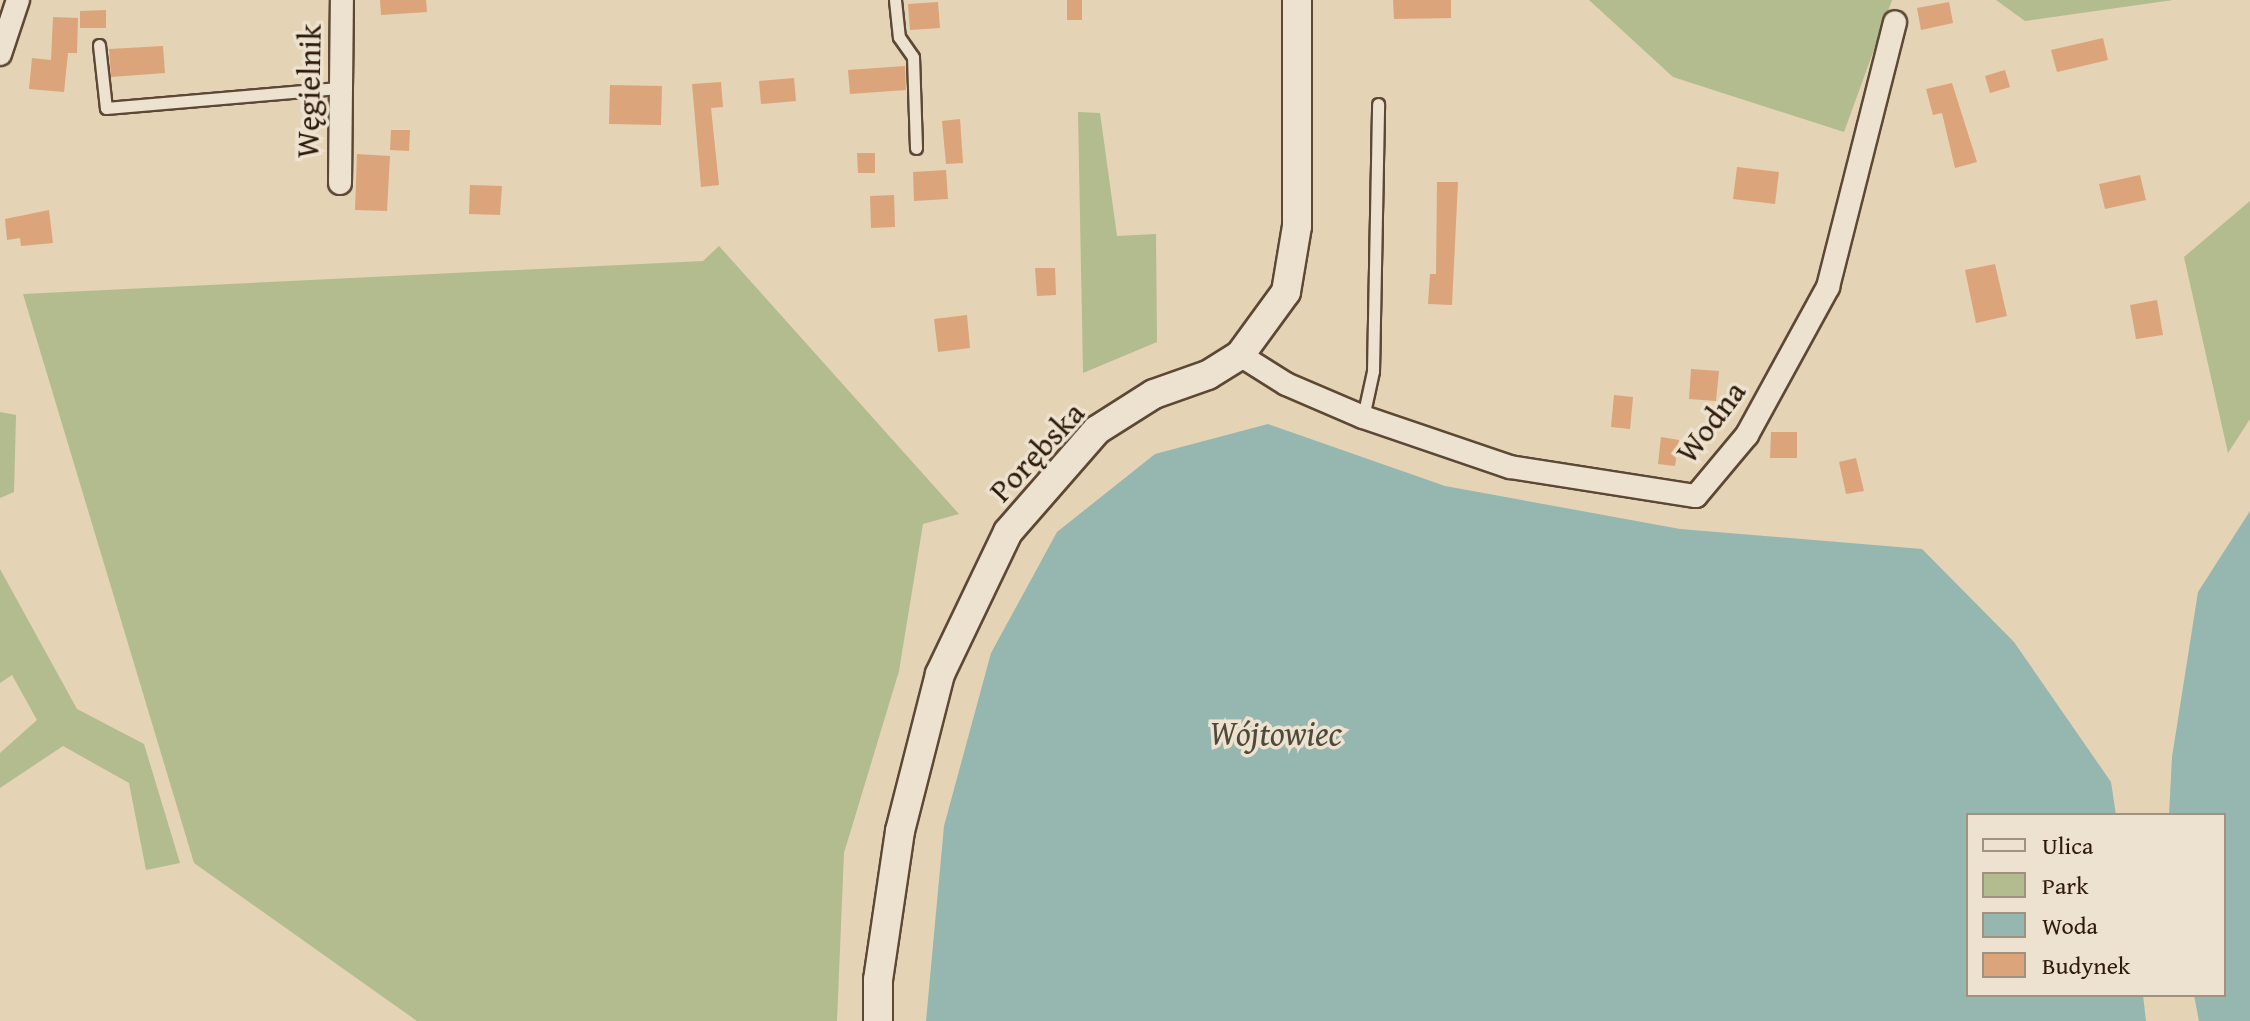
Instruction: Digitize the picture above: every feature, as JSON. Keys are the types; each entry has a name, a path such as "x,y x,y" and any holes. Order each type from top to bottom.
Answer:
{"street":[{"path":"0,54 18,0"},
{"name":"Węgielnik","path":"340,183 342,0"},
{"name":"Porębska","path":"878,1021 878,980 900,831 940,674 1008,532 1097,430 1154,394 1208,375 1240,355 1286,292 1297,226 1297,0"},
{"name":"Wodna","path":"1240,355 1286,384 1363,417 1510,467 1696,496 1747,435 1828,287 1895,22"}],"lane":[{"path":"895,0 899,37 913,57 916,148"},
{"path":"99,45 106,108 341,88"},
{"path":"1363,417 1373,371 1378,104"}],"green space":[{"path":"1589,0 1892,0 1844,132 1673,77"},
{"path":"1996,0 2173,0 2025,21"},
{"path":"1078,112 1100,113 1117,236 1156,234 1157,342 1083,373"},
{"path":"2250,201 2250,419 2228,453 2184,257"},
{"path":"719,246 959,514 923,524 899,671 844,853 837,1021 417,1021 194,863 23,294 703,261"},
{"path":"0,412 16,415 14,492 0,498"},
{"path":"0,569 77,709 144,744 180,863 146,870 129,783 63,746 0,788 0,753 37,720 12,675 0,683"}],"water":[{"name":"Wójtowiec","path":"1268,424 1445,486 1680,529 1922,549 2014,642 2111,782 2116,813 1966,813 1966,997 2143,997 2146,1021 926,1021 944,826 991,653 1057,532 1155,454"},
{"path":"2250,511 2250,1021 2199,1021 2194,997 2226,997 2226,813 2169,813 2172,757 2198,592"}],"building":[{"path":"380,0 426,0 427,12 381,15"},
{"path":"1067,0 1082,0 1082,20 1067,20"},
{"path":"1393,0 1451,0 1451,18 1394,19"},
{"path":"938,2 940,28 910,30 908,4"},
{"path":"1949,2 1953,23 1921,30 1917,8"},
{"path":"106,10 106,28 80,28 80,11"},
{"path":"53,17 78,18 77,53 68,53 64,92 29,89 32,58 51,60"},
{"path":"2103,38 2108,60 2057,72 2051,50"},
{"path":"163,46 165,73 111,77 109,49"},
{"path":"905,66 906,90 850,94 848,70"},
{"path":"2005,70 2010,87 1990,93 1985,76"},
{"path":"794,78 796,101 761,104 759,81"},
{"path":"721,82 723,107 711,108 719,185 701,187 692,84"},
{"path":"1952,83 1977,162 1955,168 1942,113 1933,115 1926,89"},
{"path":"610,85 662,86 661,125 609,124"},
{"path":"960,119 963,163 946,164 942,121"},
{"path":"391,130 410,130 409,151 390,150"},
{"path":"857,153 875,153 875,173 858,173"},
{"path":"357,154 390,156 387,211 355,210"},
{"path":"1737,167 1779,172 1775,204 1733,199"},
{"path":"946,170 948,199 914,201 913,172"},
{"path":"2140,175 2146,200 2105,209 2099,184"},
{"path":"1437,182 1458,182 1452,305 1428,304 1430,274 1436,274"},
{"path":"470,185 502,186 500,215 469,214"},
{"path":"894,195 895,227 871,228 870,196"},
{"path":"49,210 53,243 21,246 20,238 7,240 5,219"},
{"path":"1995,264 2007,316 1976,323 1965,270"},
{"path":"1035,268 1055,268 1056,295 1037,296"},
{"path":"2157,300 2163,335 2136,339 2130,305"},
{"path":"967,315 970,348 938,352 934,319"},
{"path":"1691,369 1719,371 1716,401 1689,399"},
{"path":"1614,395 1633,397 1630,429 1611,427"},
{"path":"1771,432 1797,432 1797,458 1770,458"},
{"path":"1661,437 1679,440 1675,466 1658,464"},
{"path":"1856,458 1864,491 1846,494 1839,462"}]}
